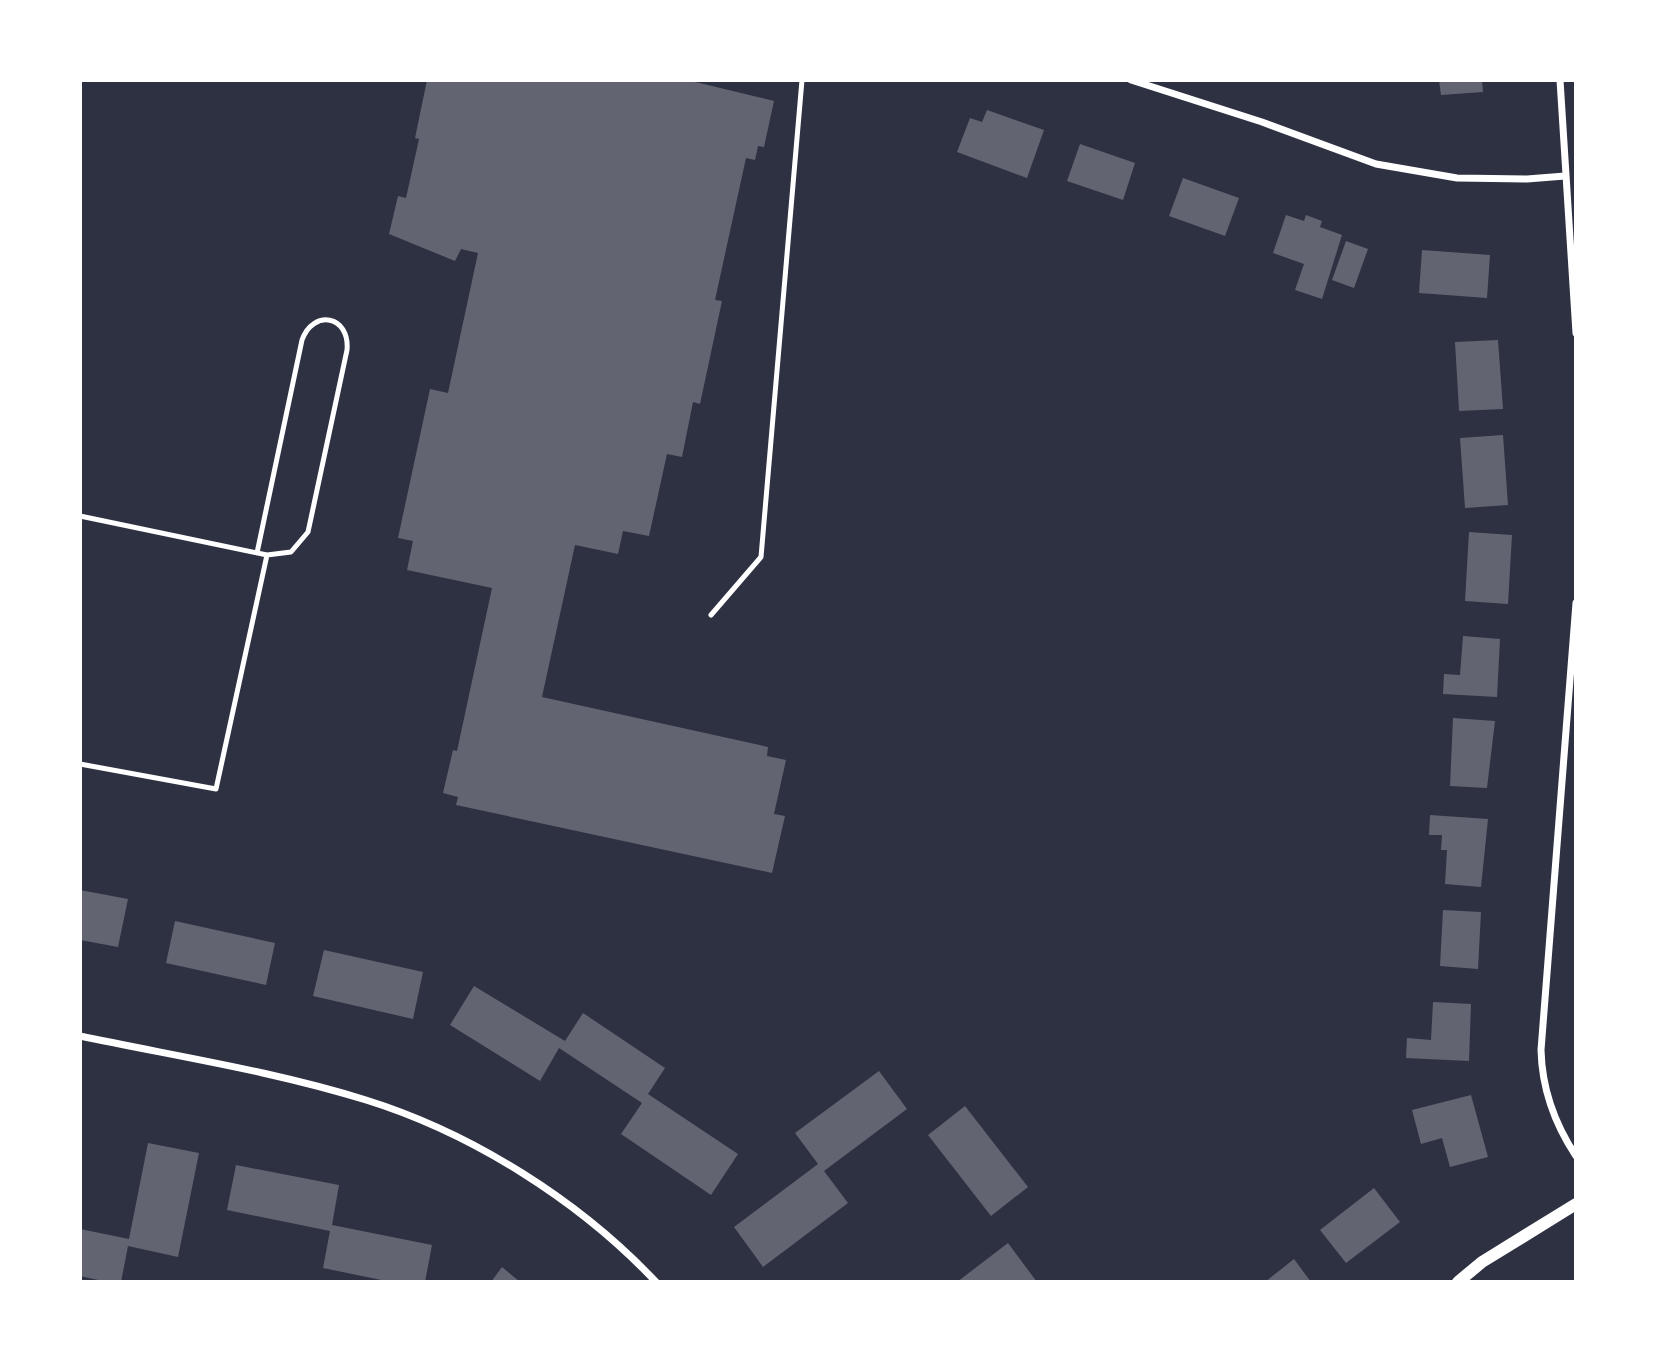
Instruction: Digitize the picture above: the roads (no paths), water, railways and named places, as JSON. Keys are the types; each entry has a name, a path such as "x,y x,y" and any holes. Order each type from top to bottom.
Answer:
{"street":[{"path":"1130,80 1262,122 1376,164 1457,178 1527,179 1565,176"},
{"path":"1560,80 1576,333"},
{"path":"1576,603 1541,1050 1545,1091 1562,1134 1576,1156"},
{"path":"80,1036 307,1085 367,1100 419,1120 477,1146 558,1198 600,1227 656,1282"},
{"path":"1458,1282 1482,1262 1576,1204"}],"lane":[{"path":"711,615 761,557 802,80"},
{"path":"80,516 267,555 291,552 307,532 347,350 345,331 340,324 330,320 314,323 306,331 302,341 257,552"},
{"path":"80,764 216,789 267,555"}]}
